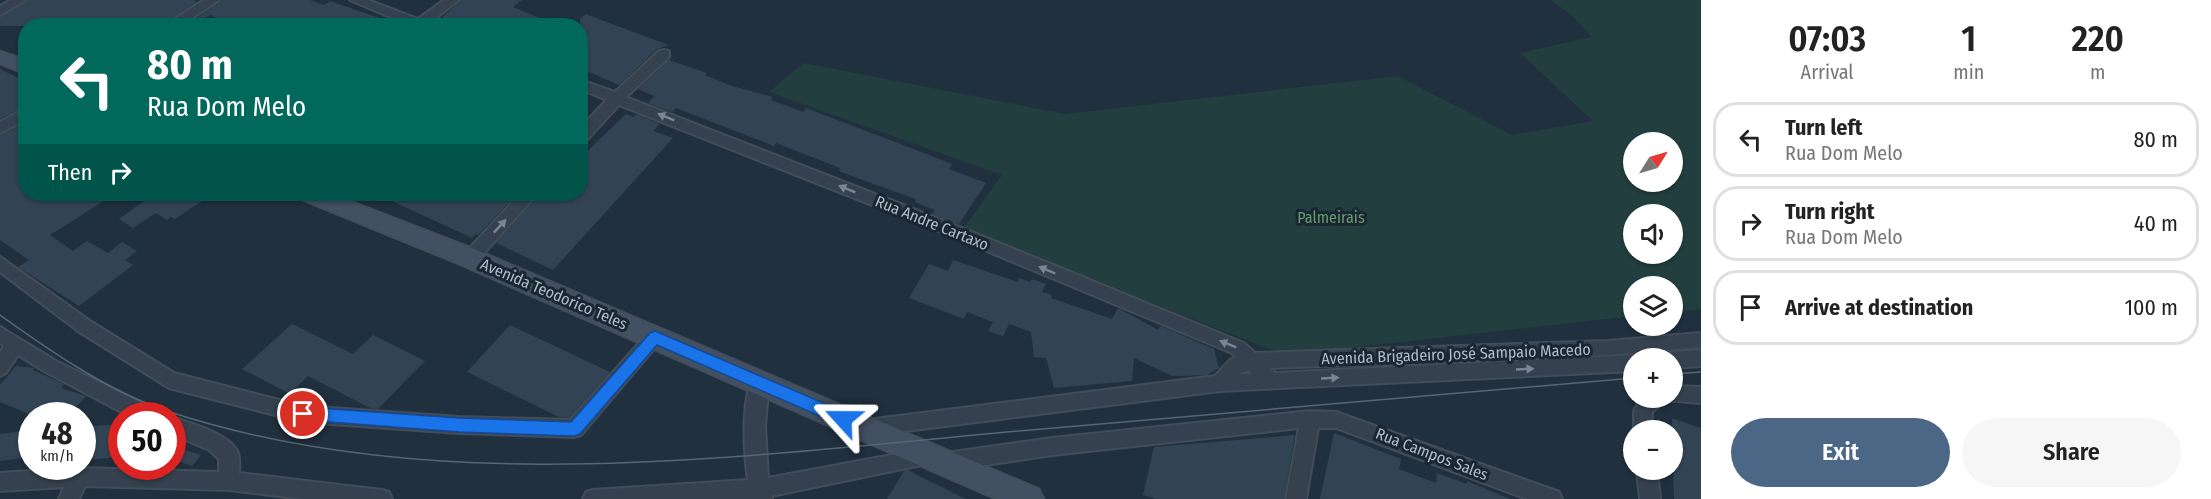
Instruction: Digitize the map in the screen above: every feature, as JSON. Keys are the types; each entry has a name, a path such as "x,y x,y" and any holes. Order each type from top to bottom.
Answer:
{"main road":[{"path":"0,57 18,65"},
{"name":"Avenida Teodorico Teles","path":"328,201 470,258 1029,499"}],"street":[{"path":"0,11 20,0"},
{"path":"183,18 213,0"},
{"path":"356,0 403,18"},
{"path":"430,18 452,0"},
{"path":"588,129 617,98 664,54"},
{"name":"Rua Andre Cartaxo","path":"588,87 959,233 1238,348 1271,381"},
{"path":"0,128 18,118"},
{"path":"470,258 523,201"},
{"path":"0,263 84,326 169,380 303,414 459,425 574,429 655,337"},
{"path":"0,368 7,339 122,402"},
{"name":"Avenida Brigadeiro José Sampaio Macedo","path":"1220,383 1236,365 1253,361 1608,348 1701,340"},
{"path":"1683,359 1701,358"},
{"name":"Avenida Brigadeiro José Sampaio Macedo","path":"864,428 1220,383 1623,364"},
{"path":"760,382 754,418 754,454 761,494"},
{"path":"1683,394 1701,395"},
{"path":"593,499 761,494 937,459 1311,419 1296,499"},
{"name":"Rua Campos Sales","path":"1311,419 1336,420 1360,427 1552,499"},
{"path":"186,431 216,444 229,455 229,481"},
{"path":"96,477 229,481 257,492 382,499"},
{"path":"0,482 32,480"},
{"path":"69,499 78,480"},
{"path":"1648,480 1650,499"}],"green space":[{"name":"Palmeirais","path":"1550,0 1701,0 1701,309 1683,311 1683,276 1623,276 1623,317 1285,355 963,229 1002,175 769,92 804,63 1065,114 1398,76 1512,135 1593,121 1520,53 1592,37 1568,12"}],"building":[{"path":"28,0 193,0 197,2 174,18 18,18 18,26 0,26 0,17"},
{"path":"223,0 310,0 324,5 330,1 380,18 218,18 210,15 205,18 197,18"},
{"path":"460,0 522,0 513,7 540,18 442,18"},
{"path":"586,14 669,45 657,49 619,85 588,71 588,18 581,18"},
{"path":"669,60 707,73 705,75 732,86 773,97 771,100 803,112 806,108 911,148 952,164 949,169 986,183 959,224 932,214 935,210 915,202 916,199 839,171 840,168 776,143 774,146 676,108 672,112 648,103 654,96 638,89"},
{"path":"0,69 18,78 18,110 0,119"},
{"path":"626,114 634,117 636,114 660,124 653,131 673,138 553,270 496,243 533,201 588,201 588,150"},
{"path":"18,127 18,201 104,201 50,235 73,251 87,241 108,253 122,242 137,251 125,260 133,265 79,306 18,267 29,260 0,240 0,135"},
{"path":"144,201 202,201 175,219 171,217 167,220 156,213 133,228 119,219"},
{"path":"392,201 510,201 478,235 472,238"},
{"path":"953,260 1018,282 1019,278 1030,282 1032,279 1046,284 1042,292 1052,295 1051,298 1112,319 1118,308 1158,330 1161,326 1214,349 1219,368 1207,375 1172,376 1134,358 1132,381 1054,388 1046,358 1034,357 1031,332 1009,324 1003,336 988,331 993,322 967,312 964,319 909,298 929,264 948,271"},
{"path":"292,324 353,354 373,335 425,361 378,409 370,408 308,376 290,394 242,369"},
{"path":"510,325 610,372 569,418 559,417 467,372"},
{"path":"16,366 34,368 33,370 64,384 61,388 86,396 81,402 18,402 18,409 0,402 0,385"},
{"path":"1683,422 1701,428 1701,499 1674,499 1674,480 1683,480"},
{"path":"108,425 108,458 96,459 96,426"},
{"path":"18,432 18,459 0,461 0,434"},
{"path":"1334,433 1401,459 1399,469 1436,483 1437,473 1467,484 1467,481 1510,499 1320,499"},
{"path":"1295,435 1284,499 1156,499 1143,495 1154,447"},
{"path":"186,450 201,455 192,466 186,464"},
{"path":"908,470 966,499 887,499 904,471"}],"tram line":[{"path":"0,315 101,381 167,411 268,438 372,455 477,463 584,464 691,460 1623,379"},
{"path":"1683,373 1701,372"}],"route":[{"path":"303,414 459,425 574,429 655,337 843,419"}]}
